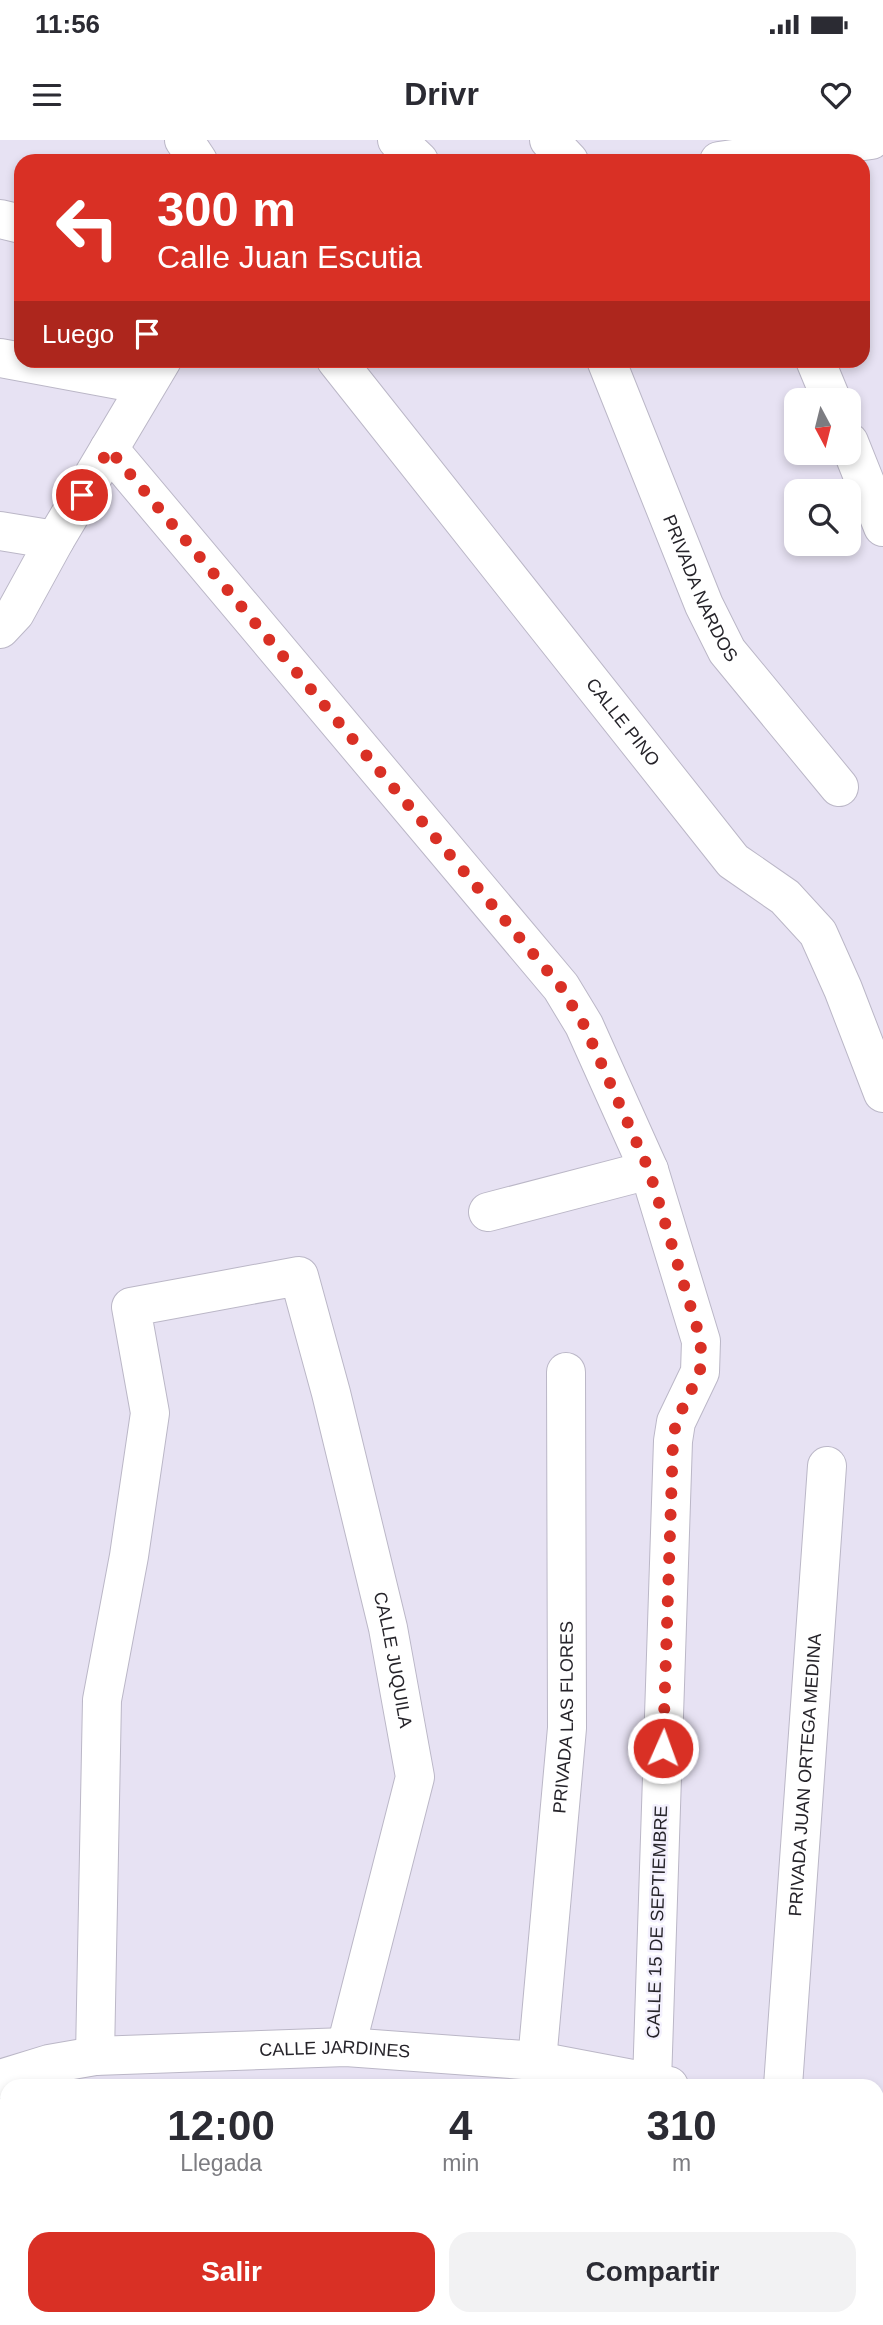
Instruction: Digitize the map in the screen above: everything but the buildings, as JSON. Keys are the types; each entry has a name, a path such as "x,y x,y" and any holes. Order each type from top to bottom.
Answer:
{"street":[{"path":"397,140 412,154"},
{"path":"550,140 563,154"},
{"path":"768,154 854,141"},
{"path":"0,629 15,613 154,373 103,368"},
{"name":"CALLE PINO","path":"342,368 733,861 785,897 818,933 883,1093"},
{"name":"PRIVADA NARDOS","path":"609,368 704,605 727,651 839,787"},
{"path":"819,368 827,388"},
{"name":"CALLE 15 DE SEPTIEMBRE","path":"109,449 561,987 584,1025 649,1170 701,1341 700,1372 676,1422 673,1441 656,2079"},
{"path":"859,466 883,527"},
{"path":"0,531 55,540"},
{"path":"488,1212 649,1170"},
{"name":"CALLE JUQUILA","path":"95,2056 102,1700 129,1556 150,1413 131,1307 299,1276 331,1393 388,1628 415,1777 346,2046"},
{"name":"PRIVADA LAS FLORES","path":"537,2062 567,1728 566,1372"},
{"name":"PRIVADA JUAN ORTEGA MEDINA","path":"783,2079 827,1466"},
{"name":"CALLE JARDINES","path":"0,2079 49,2064 95,2056 346,2046 537,2062 625,2079"}],"route":[{"path":"82,495 109,449 561,987 584,1025 649,1170 701,1341 700,1372 676,1422 673,1441 663,1748"}]}
